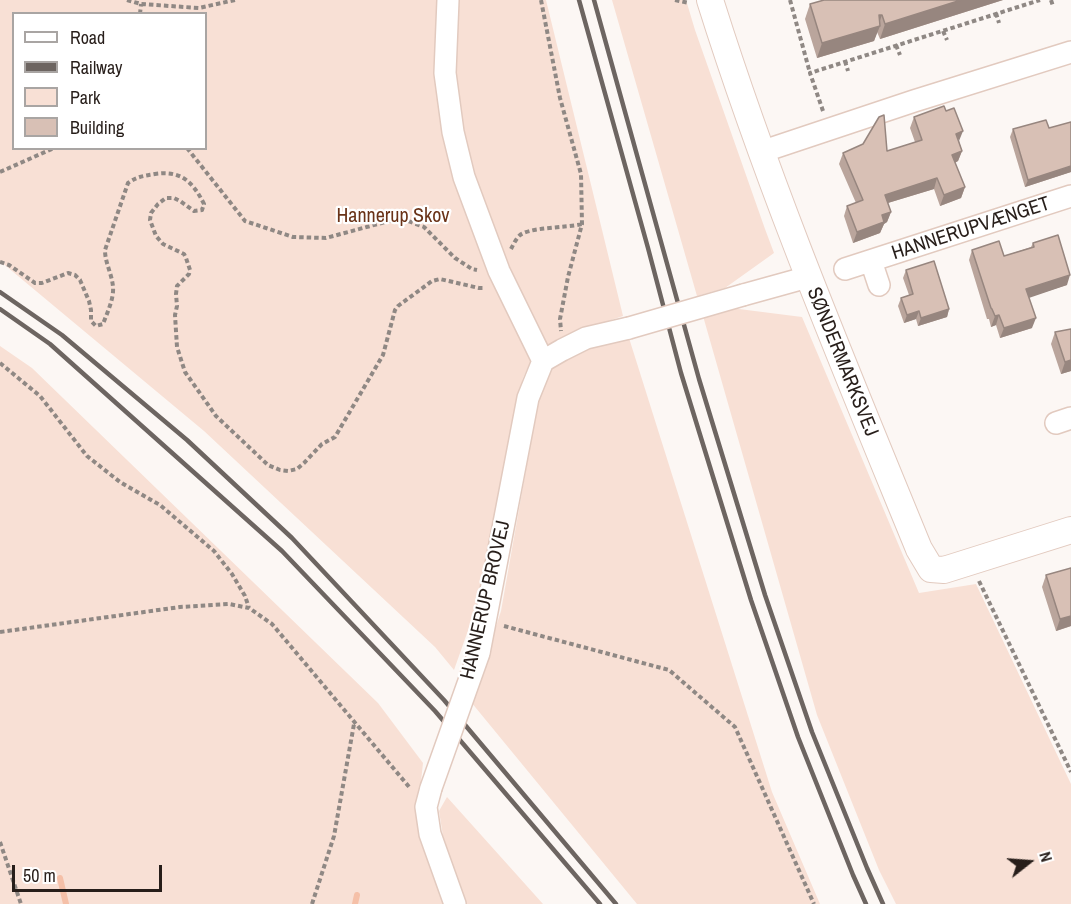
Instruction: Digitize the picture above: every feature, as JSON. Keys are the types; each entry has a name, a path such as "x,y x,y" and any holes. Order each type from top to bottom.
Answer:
{"street":[{"path":"448,0 446,73 453,132 465,177 499,271 543,361 586,338 808,277"},
{"name":"SØNDERMARKSVEJ","path":"710,0 761,152 808,277 919,549 931,569 944,570 970,563"},
{"path":"761,152 1071,52"},
{"name":"HANNERUPVÆNGET","path":"845,269 1071,196"},
{"name":"HANNERUPVÆNGET","path":"871,261 879,285"},
{"name":"HANNERUP BROVEJ","path":"455,904 430,834 429,798 479,653 528,399 543,361"},
{"path":"970,563 1071,530"}],"path":[{"path":"127,0 141,4 199,8 235,0"},
{"path":"541,0 560,98 581,174 582,224 560,319 562,350"},
{"path":"790,0 810,73 829,129"},
{"path":"810,73 1040,0"},
{"path":"1051,0 1053,6"},
{"path":"140,12 141,4"},
{"path":"996,13 999,23"},
{"path":"943,31 947,40"},
{"path":"896,45 900,55"},
{"path":"845,61 848,71"},
{"path":"0,172 49,150"},
{"path":"189,150 246,221 293,237 326,238 400,218 424,227 455,258 472,269 488,272 499,271"},
{"path":"0,262 9,265 35,283 42,283 68,273 75,274 89,301 91,321 96,326 100,326 104,324 113,286 105,250 128,183 137,177 167,172 184,178 204,204 202,210 194,211 174,198 166,198 151,213 150,220 156,236 163,244 184,254 189,265 189,274 177,286 175,315 177,347 185,372 216,416 268,465 288,471 297,469 322,444 335,437 383,355 398,306 432,281 440,279 487,288 494,284 519,235 529,230 572,227 582,224"},
{"path":"0,363 40,396 87,456 120,482 160,505 214,551 232,574 249,608"},
{"path":"970,563 1071,772"},
{"path":"0,632 180,607 229,604 249,608 272,624 354,723 429,798"},
{"path":"486,621 669,670 735,727 814,904"},
{"path":"312,904 334,836 354,723"},
{"path":"0,842 21,904"}],"green space":[{"name":"Hannerup Skov","path":"0,0 546,0 623,316 579,331 535,357 527,369 513,420 477,605 454,670 435,647 204,431 0,261"},
{"path":"612,0 686,0 774,253 725,288 697,296"},
{"path":"731,308 802,317 919,593 976,584 1071,784 1071,904 896,904 879,870 817,715 703,316"},
{"path":"629,338 772,792 820,904 637,904 471,702 501,611 538,402 545,381 564,358 584,348"},
{"path":"0,346 32,368 378,703 423,763 417,818 448,904 0,904"},
{"path":"447,797 543,904 466,904 443,836 439,811"}],"building":[{"path":"824,0 961,0 885,24 882,15 879,15 880,26 822,43 810,4"},
{"path":"944,106 946,111 954,108 963,131 956,134 962,151 952,155 965,187 944,195 937,178 885,195 891,212 882,215 884,222 857,232 847,206 863,200 843,153 863,144 879,117 884,115 887,151 922,140 914,117"},
{"path":"1046,120 1049,128 1071,122 1071,166 1028,180 1013,129"},
{"path":"1058,235 1070,275 1026,289 1036,318 1004,328 999,315 995,316 991,308 972,250 999,241 1004,256 1034,247 1033,243"},
{"path":"934,261 949,309 921,318 919,311 907,315 901,298 913,294 906,270"},
{"path":"1071,329 1071,360 1065,362 1055,332"},
{"path":"1071,568 1071,616 1060,619 1046,575"}],"waterway":[{"path":"60,878 66,904"},
{"path":"355,904 357,895"}],"railway":[{"path":"579,0 681,373 751,600 798,737 866,904"},
{"path":"594,0 699,379 765,595 812,732 883,904"},
{"path":"0,292 62,335 187,440 292,538 444,700 616,904"},
{"path":"0,309 50,344 282,551 435,711 600,904"}]}
